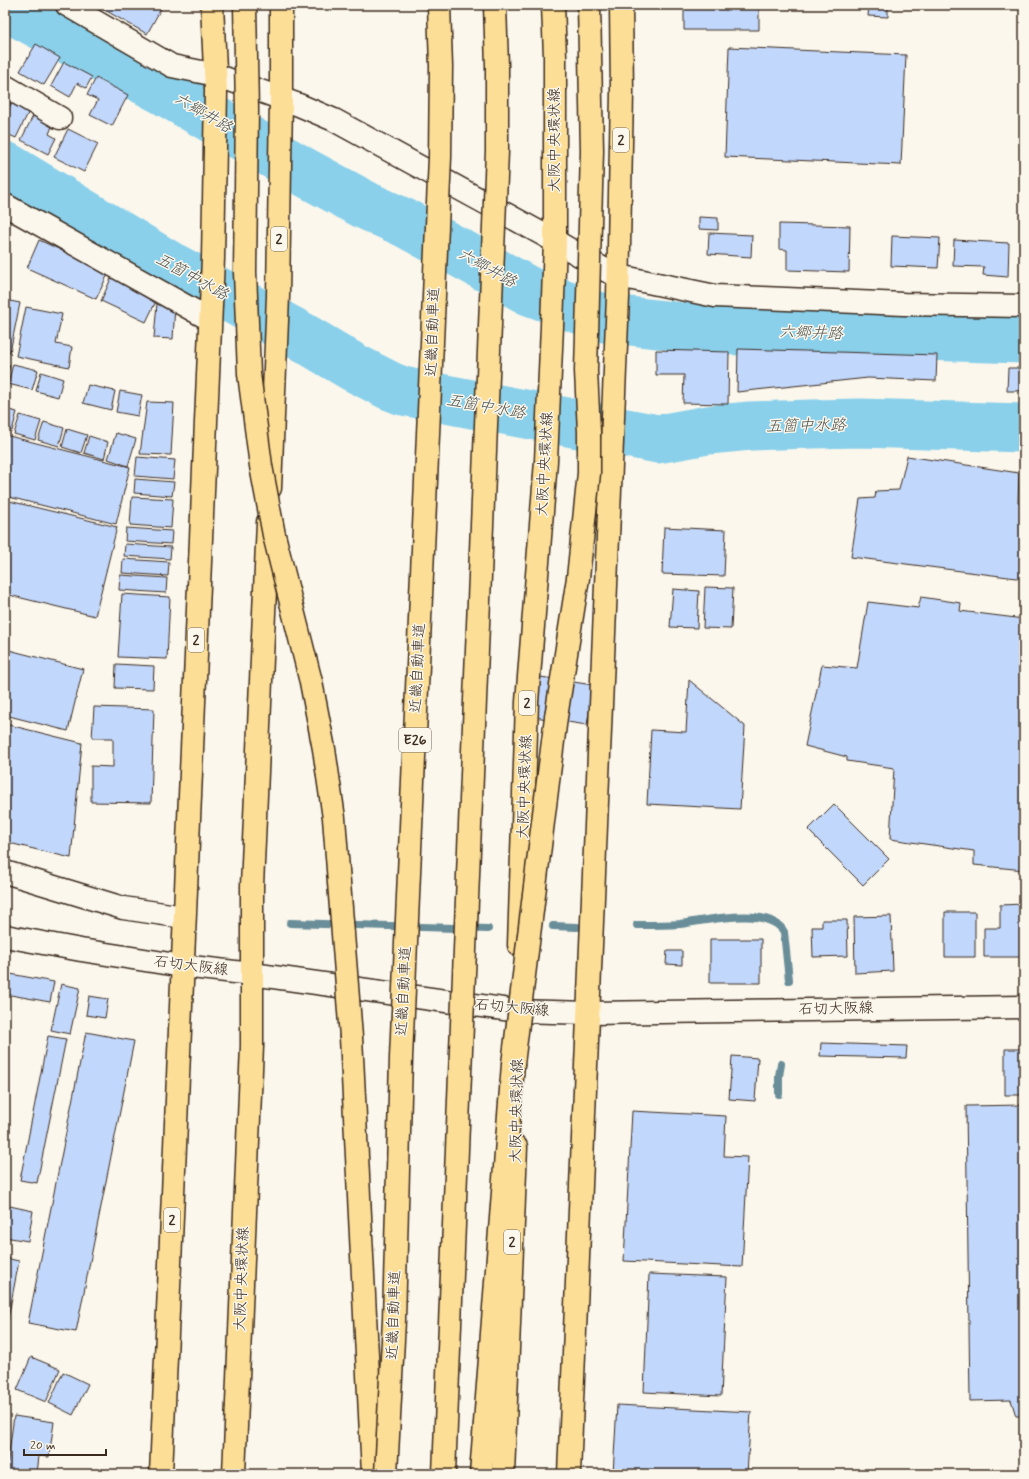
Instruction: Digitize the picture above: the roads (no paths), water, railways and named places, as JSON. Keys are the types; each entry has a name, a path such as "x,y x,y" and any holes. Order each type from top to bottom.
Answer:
{"main road":[{"name":"2","path":"161,1474 213,258 216,83 212,5"},
{"path":"244,5 247,110 246,272 249,374 266,494 281,566 311,682 324,750 334,818 351,1037 373,1474"},
{"name":"大阪中央環状線","path":"234,1474 252,1046 252,878 278,296 281,127 281,5"},
{"name":"近畿自動車道","path":"386,1474 394,1320 401,1050 440,157 441,67 439,5"},
{"path":"444,1474 497,151 495,5"},
{"name":"大阪中央環状線","path":"503,1474 520,1076 517,1010 527,702 546,461 555,241 555,56 553,5"},
{"path":"481,1474 513,1064 556,717 578,578 589,472 586,371 592,151 589,5"},
{"name":"2","path":"569,1474 619,276 622,93 621,5"}],"street":[{"path":"67,5 172,66 216,83 281,99 334,120 607,271 619,276 715,296 904,304 1024,306"},
{"path":"5,86 60,118"},
{"path":"5,205 210,317"},
{"path":"5,872 123,908 184,918"},
{"name":"石切大阪線","path":"5,936 183,966 517,1010 589,1013 1024,1008"}],"waterway":[{"name":"六郷井路","path":"5,6 163,90 297,168 367,206 407,224 529,291 603,318 710,330 1024,339"},
{"name":"五箇中水路","path":"5,166 165,263 301,336 353,367 403,391 658,439 708,430 750,426 812,424 861,423 1024,428"},
{"path":"637,925 680,924 736,917 765,919 776,924 784,932 789,980"},
{"path":"290,923 488,929"},
{"path":"553,926 577,927"},
{"path":"779,1094 781,1064"}]}
